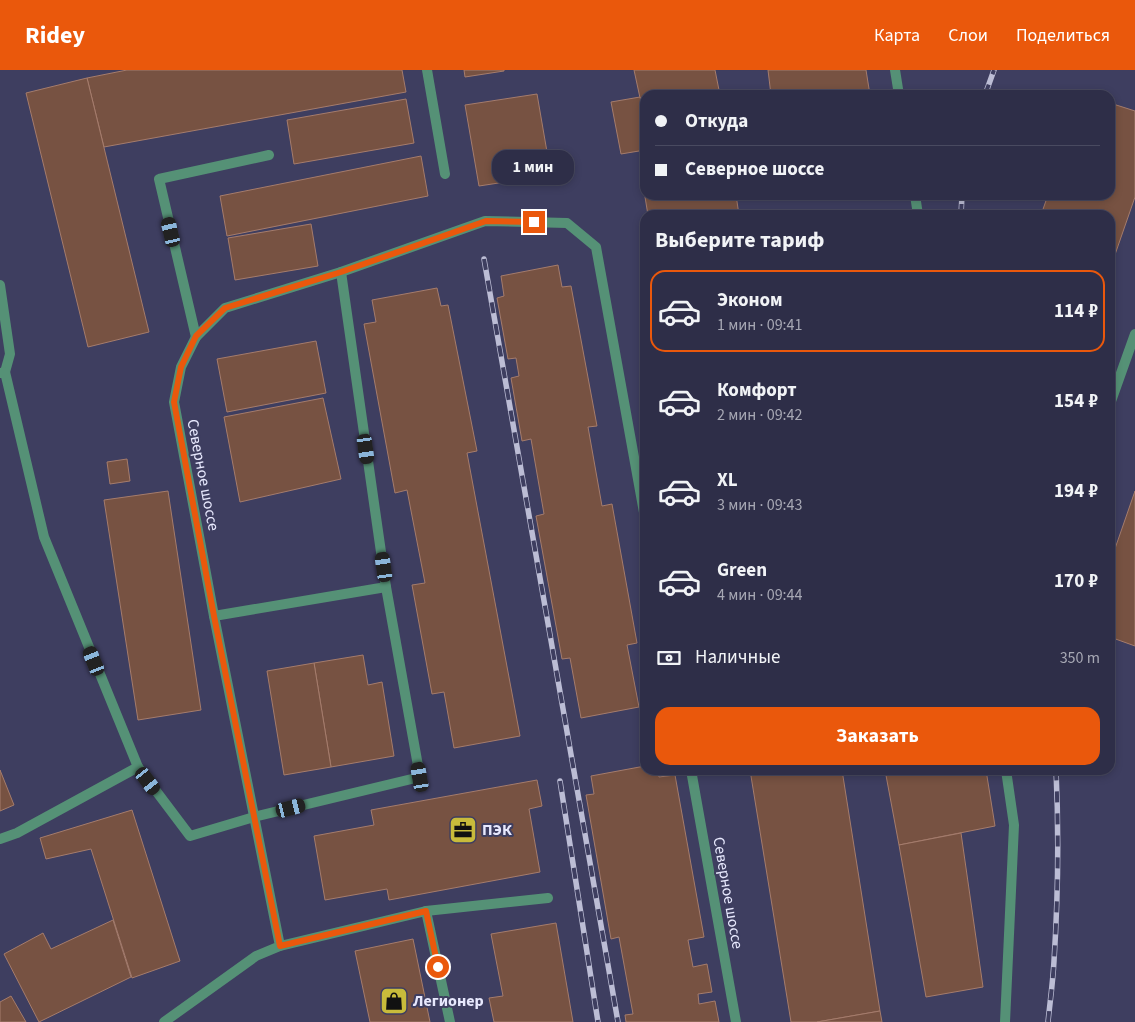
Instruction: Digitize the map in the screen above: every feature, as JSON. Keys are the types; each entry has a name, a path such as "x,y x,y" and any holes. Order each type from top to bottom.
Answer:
{"lane":[{"path":"427,70 445,174"},
{"path":"895,70 898,90"},
{"path":"196,336 159,179 269,155"},
{"name":"Северное шоссе","path":"280,946 214,616 174,402 181,367 196,336 225,308 341,272 486,221 567,223 596,247 640,490"},
{"path":"0,285 10,354 3,372 44,537 138,767 190,836 254,817 420,777 386,587 341,272"},
{"path":"1115,390 1135,334"},
{"path":"214,616 386,587"},
{"path":"0,839 17,833 138,767"},
{"name":"Северное шоссе","path":"691,775 736,1022"},
{"path":"1005,1022 1014,825 1007,775"},
{"path":"164,1022 256,956 280,946 426,911 548,898"},
{"path":"426,911 450,1022"}],"building":[{"path":"127,70 402,70 406,92 104,147 87,78"},
{"path":"464,70 504,70 504,71 465,77"},
{"path":"634,70 715,70 719,90 640,90 640,98"},
{"path":"768,70 866,70 869,90 770,90"},
{"path":"87,78 149,332 88,347 26,93"},
{"path":"537,94 551,175 479,186 465,105"},
{"path":"640,97 640,151 621,154 611,102"},
{"path":"406,99 414,143 294,164 287,120"},
{"path":"1115,105 1135,111 1135,197 1115,255 1115,210 1043,210 1046,200 1115,200"},
{"path":"421,156 428,196 227,236 220,196"},
{"path":"646,200 737,200 738,210 647,210"},
{"path":"311,224 318,266 235,280 228,238"},
{"path":"558,265 562,287 571,286 597,426 588,427 602,506 612,504 637,643 627,645 639,707 581,718 570,658 562,659 536,516 544,514 531,439 522,441 511,378 519,376 516,358 508,359 497,298 504,296 501,276"},
{"path":"437,288 441,306 448,305 477,451 467,453 520,736 454,748 444,692 432,694 412,585 425,583 407,490 395,493 364,324 376,322 372,300"},
{"path":"316,341 326,393 227,412 217,359"},
{"path":"323,398 341,479 240,502 224,417"},
{"path":"127,459 130,481 110,484 107,462"},
{"path":"168,491 201,710 138,720 104,500"},
{"path":"1135,491 1135,646 1115,639 1115,549"},
{"path":"363,655 368,685 382,682 394,756 331,767 314,663"},
{"path":"314,663 331,767 284,775 267,671"},
{"path":"640,767 640,775 659,775 659,777 675,775 704,937 688,940 693,967 707,964 712,992 698,994 699,1004 715,1001 719,1022 626,1022 625,1015 633,1014 619,937 611,939 586,795 594,794 591,776"},
{"path":"0,770 14,805 0,811"},
{"path":"751,775 843,775 880,1011 817,1022 791,1022"},
{"path":"886,775 987,775 995,826 899,845"},
{"path":"537,780 542,806 529,809 540,872 389,900 387,889 325,900 314,836 374,825 371,810"},
{"path":"132,810 180,961 132,978 91,849 46,859 40,838"},
{"path":"961,833 983,987 926,997 899,845"},
{"path":"113,920 131,977 39,1022 4,954 43,933 51,949"},
{"path":"556,923 573,1022 494,1022 489,998 503,996 491,934"},
{"path":"413,939 430,1022 370,1022 355,951"},
{"path":"11,996 26,1022 0,1022 0,1002"},
{"path":"880,1011 882,1022 817,1022"}],"railway":[{"path":"987,90 994,70"},
{"path":"961,210 962,200"},
{"path":"484,259 618,1022"},
{"path":"1048,1022 1054,969 1057,890 1056,775"},
{"path":"560,781 598,1022"}],"place":[{"name":"ПЭК","path":"463,830"},
{"name":"Легионер","path":"394,1001"}],"route":[{"path":"438,967 426,911 280,946 214,616 174,402 181,367 196,336 225,308 341,272 486,221 534,222"}]}
